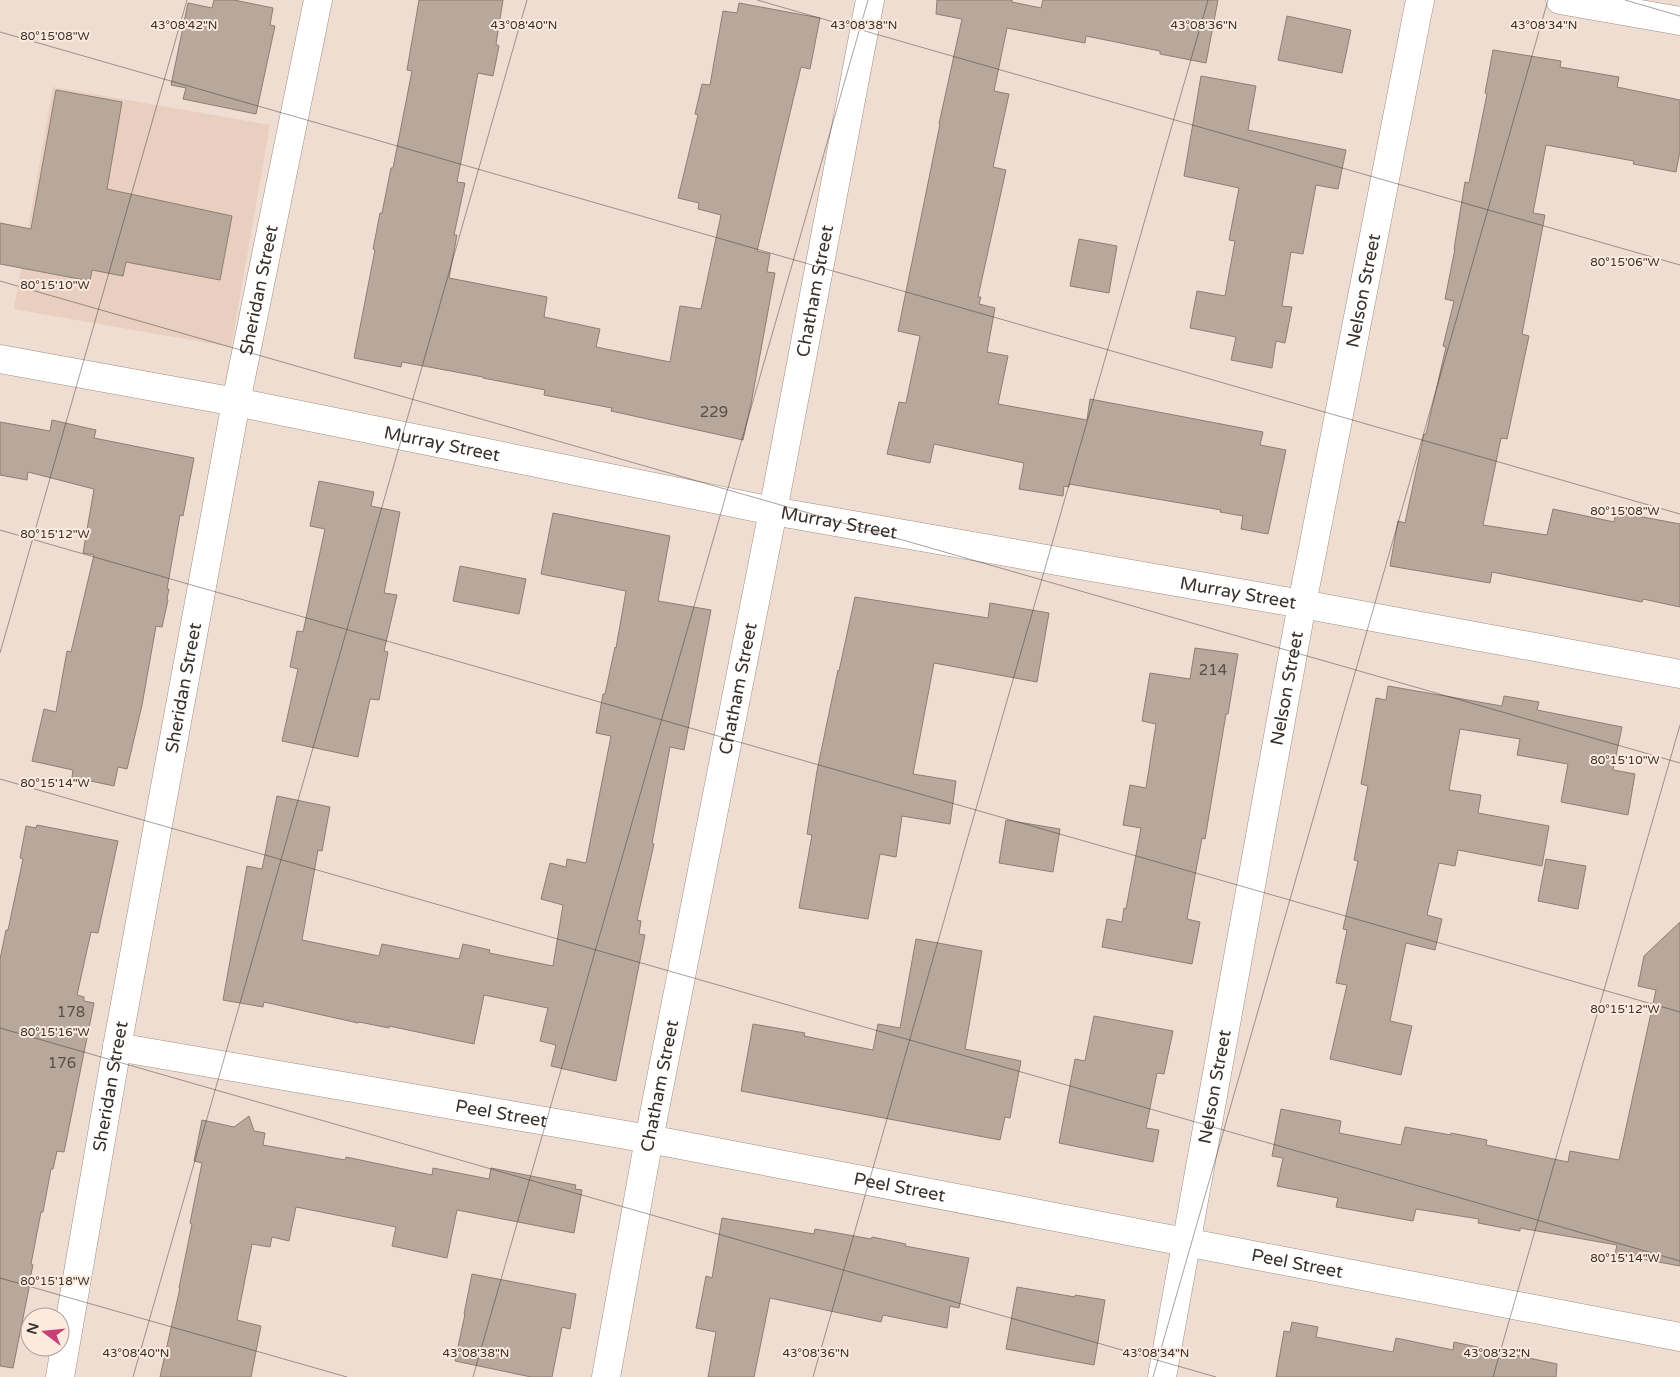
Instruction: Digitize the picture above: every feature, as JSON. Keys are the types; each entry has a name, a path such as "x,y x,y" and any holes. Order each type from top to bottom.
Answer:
{"street":[{"name":"Sheridan Street","path":"60,1377 117,1048 236,402 318,0"},
{"name":"Chatham Street","path":"606,1377 649,1139 773,511 870,0"},
{"name":"Nelson Street","path":"1162,1377 1302,604 1420,0"},
{"path":"1560,0 1680,21"},
{"name":"Murray Street","path":"0,359 236,402 773,511 1302,604 1680,674"},
{"name":"Peel Street","path":"117,1048 649,1139 1680,1337"}],"shaded area":[{"path":"53,87 270,125 231,347 14,309"}],"building":[{"path":"214,0 234,0 273,8 270,25 275,26 256,114 183,99 186,88 171,85 188,3 212,8"},
{"path":"419,0 503,0 496,44 499,46 493,76 478,73 457,182 465,183 454,235 457,235 449,278 547,297 544,317 600,329 596,347 670,362 680,306 701,309 721,215 698,209 699,203 678,198 698,115 695,114 702,84 710,85 723,11 737,13 739,3 820,18 810,69 801,67 757,251 770,254 767,272 775,273 743,440 611,411 612,408 544,395 545,390 402,362 401,367 354,358 375,250 373,249 380,213 382,213 391,168 393,168 412,71 407,70"},
{"path":"937,0 1012,0 1012,2 1041,8 1043,0 1218,0 1206,63 1160,54 1160,51 1086,36 1085,43 1007,28 994,91 1009,94 993,167 1006,170 978,297 981,297 979,304 995,308 987,352 1008,356 998,404 1087,420 1090,399 1263,432 1260,445 1286,450 1268,534 1241,529 1243,516 1220,512 1221,510 1069,484 1069,487 1064,486 1063,496 1019,489 1024,463 934,444 930,463 887,454 899,402 906,403 920,336 898,331 962,19 936,14"},
{"path":"1287,16 1351,30 1342,73 1278,60"},
{"path":"1493,50 1561,61 1560,67 1619,77 1617,87 1680,100 1680,151 1676,172 1633,164 1634,161 1546,145 1533,213 1545,215 1522,334 1529,336 1507,439 1501,438 1483,525 1547,535 1553,509 1614,522 1616,512 1680,524 1680,607 1643,599 1642,602 1492,572 1490,583 1390,566 1398,521 1405,523 1424,434 1426,434 1446,347 1443,346 1454,301 1445,299 1465,182 1469,183 1487,94 1485,93"},
{"path":"1201,76 1256,86 1248,130 1346,150 1338,189 1316,185 1303,254 1291,252 1282,306 1292,307 1285,343 1276,341 1272,368 1231,360 1236,337 1190,328 1197,291 1225,296 1235,241 1229,240 1239,188 1184,176"},
{"path":"56,90 122,102 107,189 232,216 220,280 126,262 123,276 92,270 90,281 0,264 0,223 31,229"},
{"path":"1079,239 1117,246 1109,293 1070,286"},
{"path":"52,420 96,430 94,438 194,458 183,516 180,515 167,589 169,589 168,600 162,627 156,626 142,705 127,769 118,767 114,786 72,777 73,770 32,761 44,709 56,712 67,651 71,652 94,555 83,553 94,489 28,472 27,480 0,475 0,422 50,431"},
{"path":"319,481 374,492 371,506 400,512 384,593 397,595 384,651 388,652 379,700 370,699 358,757 282,741 298,669 290,667 297,631 303,632 325,529 310,526"},
{"path":"553,513 670,536 658,601 711,610 684,750 670,747 652,843 654,844 637,920 641,921 639,934 645,935 616,1081 551,1066 556,1045 540,1041 548,1008 484,995 474,1044 389,1026 389,1028 358,1023 264,1002 263,1007 223,1000 247,866 262,869 277,796 330,807 322,851 318,850 302,940 379,956 382,944 459,959 463,944 490,950 489,953 553,966 563,905 541,899 550,863 566,867 567,859 586,863 611,736 596,733 603,694 605,694 616,648 626,591 541,574"},
{"path":"460,566 526,579 519,614 453,601"},
{"path":"855,597 988,618 990,603 1049,613 1037,682 934,663 913,774 956,781 950,824 902,816 896,857 880,854 868,919 799,908 812,835 807,834 817,771"},
{"path":"1195,648 1238,654 1205,839 1202,838 1187,919 1200,922 1192,964 1102,947 1107,919 1122,922 1141,828 1123,825 1130,785 1146,788 1156,724 1142,721 1150,673 1190,679"},
{"path":"1388,686 1502,706 1504,696 1539,702 1537,710 1622,727 1613,770 1635,774 1628,815 1561,802 1568,764 1517,755 1520,739 1460,729 1449,790 1481,795 1478,813 1549,826 1542,866 1458,850 1455,866 1439,863 1427,915 1442,919 1435,950 1406,943 1390,1021 1412,1026 1401,1075 1330,1059 1347,985 1336,983 1347,930 1343,929 1358,861 1354,860 1368,786 1361,784 1376,698 1386,700"},
{"path":"1006,820 1060,829 1053,872 999,863"},
{"path":"37,825 118,841 98,933 91,932 77,995 84,997 84,1001 94,1003 64,1152 57,1151 53,1169 51,1169 43,1212 41,1212 25,1307 20,1307 20,1333 13,1368 0,1366 0,959 23,859 20,858 26,826 36,828"},
{"path":"1546,859 1586,866 1578,909 1538,901"},
{"path":"1680,922 1680,1266 1615,1254 1617,1245 1520,1228 1520,1231 1478,1223 1479,1219 1416,1209 1413,1221 1336,1207 1338,1198 1277,1186 1283,1158 1272,1156 1281,1109 1341,1121 1339,1133 1401,1145 1405,1127 1487,1140 1486,1145 1568,1162 1570,1151 1619,1160 1656,990 1638,986 1644,956"},
{"path":"916,939 982,951 965,1049 1021,1061 1010,1118 1005,1117 1000,1140 741,1091 753,1024 805,1033 804,1036 873,1050 878,1024 900,1028"},
{"path":"1094,1016 1173,1031 1164,1074 1157,1073 1146,1128 1159,1130 1153,1162 1059,1143 1075,1059 1085,1061"},
{"path":"249,1116 254,1131 265,1133 263,1145 345,1160 346,1157 432,1175 433,1168 489,1179 491,1168 576,1185 575,1189 582,1190 574,1233 457,1210 447,1258 392,1246 396,1227 296,1207 289,1241 272,1237 270,1247 252,1244 237,1320 261,1326 251,1377 160,1377 180,1288 202,1163 194,1161 202,1120 234,1127"},
{"path":"722,1218 814,1234 815,1229 871,1239 872,1237 906,1244 905,1246 969,1258 959,1308 950,1306 947,1328 883,1315 881,1322 770,1298 754,1377 708,1377 716,1332 696,1328 706,1276 712,1278"},
{"path":"472,1274 576,1294 570,1329 562,1327 552,1377 531,1377 455,1361"},
{"path":"1017,1287 1105,1300 1094,1365 1006,1349"},
{"path":"1292,1322 1318,1327 1316,1337 1393,1352 1396,1338 1453,1350 1454,1342 1557,1364 1556,1377 1276,1377 1284,1331 1290,1332"}]}
